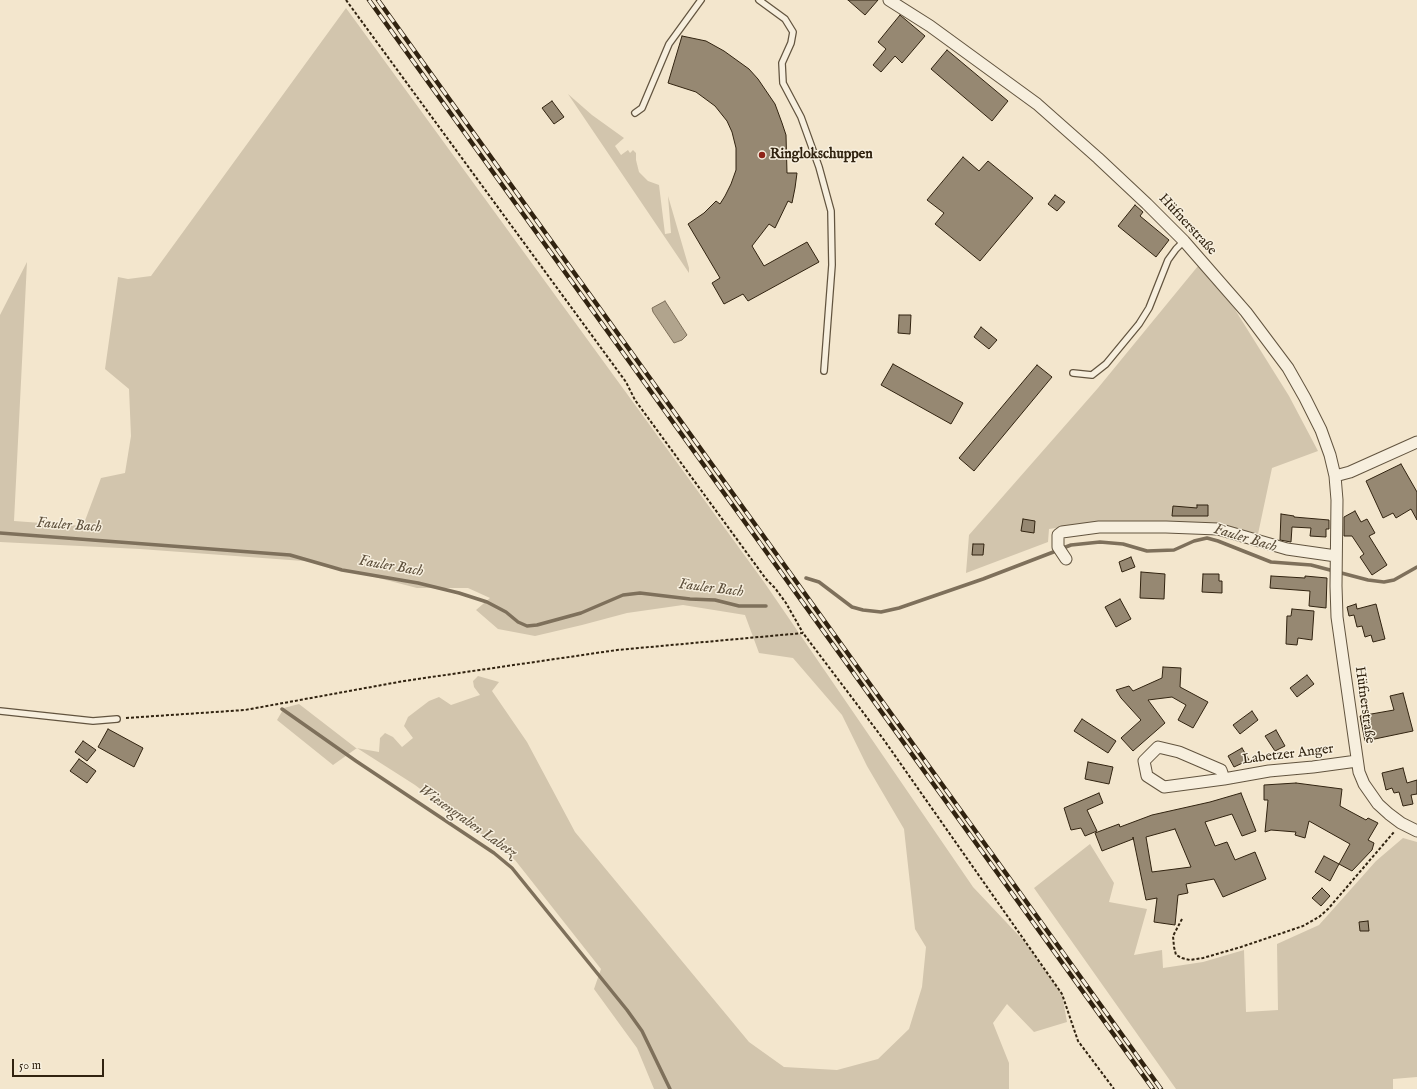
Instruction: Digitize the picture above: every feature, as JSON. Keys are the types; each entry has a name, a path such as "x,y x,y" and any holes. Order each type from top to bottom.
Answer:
{"street":[{"name":"Hüfnerstraße","path":"889,0 953,42 1036,104 1082,143 1184,241 1246,312 1288,368 1305,398 1327,445 1335,476 1337,500 1336,604 1357,761 1364,784 1370,794 1389,814 1401,823 1417,831"},
{"path":"1335,476 1350,472 1417,442"},
{"path":"1066,559 1058,547 1058,535 1062,532 1099,527 1166,527 1218,529 1286,549 1336,560"},
{"name":"Labetzer Anger","path":"1224,779 1221,770 1172,750 1158,747 1144,761 1147,776 1164,786 1224,779 1269,771 1357,761"}],"lane":[{"path":"635,114 642,108 669,44 701,0"},
{"path":"759,0 785,19 793,32 791,42 782,63 783,83 801,117 819,167 831,211 832,265 824,371"},
{"path":"1073,373 1092,375 1106,364 1135,330 1149,308 1168,260 1184,241"},
{"path":"0,711 93,721 117,719"}],"path":[{"path":"346,0 622,376 635,400 766,578 776,588 803,633 884,740 1062,994 1078,1041 1114,1089"},
{"path":"117,719 245,710 404,680 618,650 803,633"},
{"path":"1182,919 1173,936 1174,947 1176,955 1190,960 1203,958 1241,947 1304,926 1319,917 1328,909 1401,823"}],"shaded area":[{"path":"346,8 764,582 973,887 1023,940 1062,994 1067,1022 1034,1032 1007,1004 993,1023 1009,1063 1009,1089 654,1089 637,1048 594,989 601,969 515,860 415,785 357,748 379,752 380,738 385,733 393,737 402,747 413,738 404,726 408,717 429,701 439,697 451,705 480,695 474,687 473,681 478,676 499,682 492,691 527,742 575,832 749,1042 784,1067 837,1070 878,1059 909,1029 922,987 926,947 915,929 904,829 867,766 842,715 793,658 759,653 745,615 683,605 627,613 535,636 498,629 476,610 490,598 468,588 417,588 317,562 140,549 0,542 0,315 27,262 14,521 83,526 101,478 125,473 131,436 129,389 105,369 118,277 128,279 151,276"},
{"path":"568,94 592,115 624,138 615,146 621,155 628,150 630,153 633,150 636,153 639,172 648,181 659,185 665,234 671,233 668,196 689,268 689,273"},
{"path":"1198,266 1234,308 1289,396 1318,451 1272,468 1258,534 1219,524 1092,523 1049,529 1048,542 966,573 969,535 1098,388"},
{"path":"665,301 687,335 682,340 674,343 653,312 652,308"},
{"path":"299,704 357,748 333,765 277,720 284,708"},
{"path":"1403,838 1417,842 1417,1077 1393,1079 1393,1089 1176,1089 1034,888 1090,844 1114,883 1109,902 1147,909 1134,955 1162,950 1163,968 1203,962 1244,950 1246,1012 1278,1010 1277,944 1319,925 1376,861"}],"building":[{"path":"848,0 878,0 865,15"},
{"path":"900,15 925,36 902,63 895,56 881,72 873,65 886,49 878,42"},
{"name":"Ringlokschuppen","path":"682,36 706,41 724,51 749,69 758,79 775,104 786,135 787,173 797,173 792,203 788,201 775,228 769,224 752,246 764,266 807,242 819,262 748,301 743,294 724,304 712,283 720,278 688,224 704,213 716,201 720,204 731,184 736,170 736,148 732,132 727,121 715,106 696,92 668,83"},
{"path":"947,50 1008,101 992,121 931,69"},
{"path":"552,101 564,117 554,124 542,108"},
{"path":"963,157 979,171 988,161 1033,198 980,261 935,224 944,213 927,200"},
{"path":"1055,195 1065,202 1057,211 1048,204"},
{"path":"1135,205 1143,212 1140,216 1169,240 1156,257 1118,226"},
{"path":"899,315 911,315 910,334 898,333"},
{"path":"981,327 997,340 989,349 974,337"},
{"path":"893,364 963,403 951,424 881,385"},
{"path":"1037,365 1052,377 974,471 959,458"},
{"path":"1401,464 1417,492 1417,520 1411,509 1396,518 1393,513 1383,518 1366,481"},
{"path":"1197,505 1208,505 1208,516 1172,516 1173,506 1197,508"},
{"path":"1355,511 1361,522 1367,519 1375,533 1369,536 1387,565 1372,575 1360,557 1364,554 1352,536 1344,536 1344,517"},
{"path":"1281,514 1294,517 1329,520 1329,529 1326,529 1326,537 1310,536 1311,528 1292,527 1291,542 1280,540"},
{"path":"1023,519 1035,521 1034,533 1021,531"},
{"path":"973,544 984,544 983,555 972,555"},
{"path":"1131,557 1135,567 1122,572 1119,562"},
{"path":"1141,572 1165,574 1164,599 1140,598"},
{"path":"1203,574 1219,574 1219,581 1222,581 1222,593 1202,592"},
{"path":"1271,576 1305,578 1305,576 1327,578 1326,608 1309,606 1310,591 1270,588"},
{"path":"1120,599 1131,619 1116,627 1105,607"},
{"path":"1356,604 1357,609 1376,604 1385,639 1373,642 1371,635 1365,637 1362,626 1357,627 1354,615 1349,616 1347,607"},
{"path":"1292,609 1314,611 1312,640 1298,638 1297,645 1286,644 1287,616 1291,616"},
{"path":"1163,667 1181,668 1180,687 1208,702 1193,728 1178,720 1186,705 1172,697 1148,700 1165,723 1133,751 1121,738 1141,720 1121,698 1116,690 1129,686 1133,691 1162,678"},
{"path":"1307,675 1314,684 1297,697 1290,688"},
{"path":"1403,693 1413,731 1365,741 1360,716 1394,710 1390,696"},
{"path":"1252,711 1258,720 1240,734 1233,725"},
{"path":"1082,719 1116,741 1108,753 1074,731"},
{"path":"108,729 143,748 134,767 98,747"},
{"path":"1276,730 1285,746 1275,751 1265,736"},
{"path":"83,741 96,750 87,761 75,752"},
{"path":"1242,748 1249,760 1234,767 1228,756"},
{"path":"79,759 96,771 87,783 70,771"},
{"path":"1088,762 1113,767 1109,784 1085,779"},
{"path":"1403,768 1407,783 1417,780 1417,794 1411,795 1413,804 1403,806 1399,792 1394,793 1392,788 1386,790 1382,773"},
{"path":"1296,783 1342,789 1340,806 1366,820 1368,818 1378,823 1368,840 1374,843 1372,850 1352,871 1339,864 1350,844 1309,821 1305,838 1295,835 1296,832 1271,830 1265,832 1268,800 1264,800 1264,785"},
{"path":"1099,793 1103,803 1087,810 1097,831 1085,836 1081,828 1071,830 1064,808"},
{"path":"1241,793 1256,831 1242,836 1232,814 1205,822 1215,846 1227,842 1235,860 1255,852 1266,879 1223,897 1214,879 1186,884 1188,893 1178,895 1175,925 1154,922 1157,898 1146,900 1133,837 1133,839 1102,851 1095,833 1119,824 1120,827 1152,815 1210,802","holes":["1175,829 1191,867 1152,872 1146,837"]},
{"path":"1324,856 1339,864 1330,881 1315,872"},
{"path":"1322,888 1330,896 1321,906 1312,898"},
{"path":"1368,921 1369,931 1360,931 1359,922"}],"waterway":[{"name":"Fauler Bach","path":"0,533 290,555 342,570 418,583 459,593 487,602 506,612 518,622 527,626 537,625 581,613 623,595 640,593 690,599 715,600 739,606 766,606"},
{"name":"Fauler Bach","path":"1063,548 1071,545 1100,542 1123,544 1147,551 1174,550 1194,541 1207,538 1271,562 1311,565 1368,580 1384,582 1394,580 1417,567"},
{"name":"Fauler Bach","path":"806,578 819,582 852,607 881,612 899,608 983,579 1056,551"},
{"name":"Wiesengraben Labetz","path":"282,709 356,761 494,853 512,868 627,1010 642,1031 670,1089"}],"railway":[{"path":"369,0 1153,1089"},
{"path":"378,0 1161,1089"}],"place":[{"name":"Ringlokschuppen","path":"762,155"}]}
